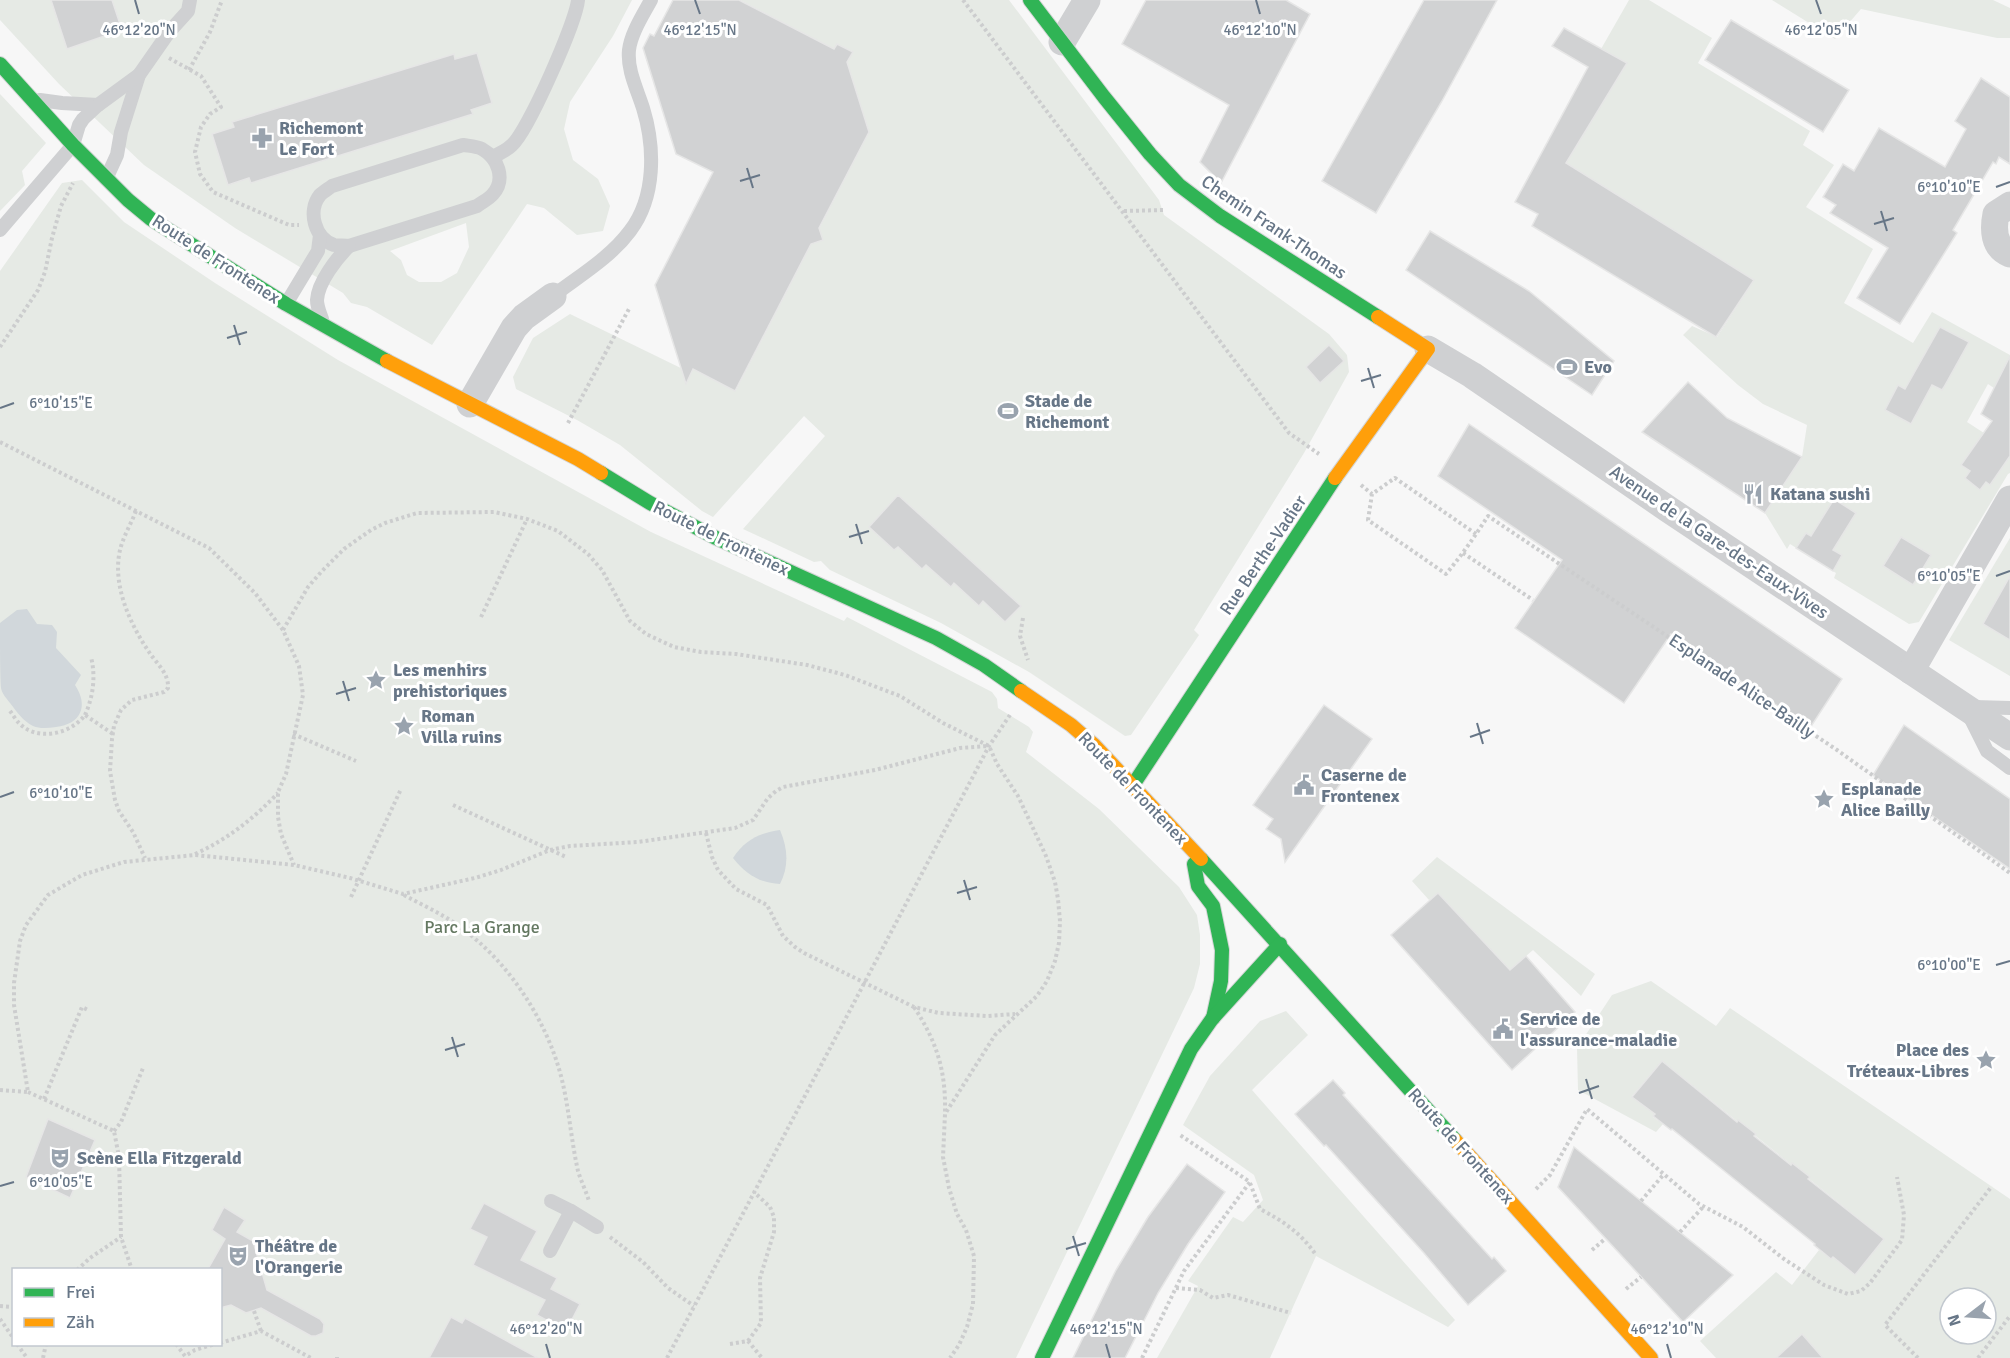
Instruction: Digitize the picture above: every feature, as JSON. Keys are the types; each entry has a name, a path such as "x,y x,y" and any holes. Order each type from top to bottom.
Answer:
{"main road":[{"name":"Chemin Frank-Thomas","path":"1030,0 1104,97 1150,154 1179,185 1220,216 1428,349"},
{"name":"Route de Frontenex","path":"0,64 106,179 151,219 286,304 362,348 578,459 650,504 716,538 936,638 984,664 1071,725 1133,785 1280,944 1651,1358"},
{"name":"Rue Berthe-Vadier","path":"1133,785 1341,469 1428,349"},
{"path":"1190,847 1198,886 1213,906 1222,951 1221,981 1212,1019"},
{"path":"1042,1358 1202,1031 1280,944"}],"street":[{"path":"1062,42 1087,0"},
{"path":"2010,205 1996,214 1993,226 1995,239 2005,252 2010,254"},
{"path":"470,404 514,328 524,317 553,296"},
{"name":"Avenue de la Gare-des-Eaux-Vives","path":"1428,349 1472,375 2010,737"},
{"path":"1911,671 2010,499"}],"lane":[{"path":"106,179 117,155 121,132 139,75 169,32 188,10 190,0"},
{"path":"492,158 513,145 532,114 567,38 578,0"},
{"path":"553,296 620,244 639,218 645,202 651,168 651,138 631,70 629,49 651,0"},
{"path":"0,230 73,145 79,125 98,105 139,75"},
{"path":"32,98 62,103 98,105"},
{"path":"286,304 318,251 314,211 320,196 332,186 463,145 480,148 500,168 498,184 493,195 477,206 349,246 333,244 317,230"},
{"path":"325,327 318,310 317,299 336,260 349,246"},
{"path":"2010,708 1966,707 1987,751 2010,768"},
{"path":"551,1201 597,1227"},
{"path":"550,1251 571,1211"}],"path":[{"path":"222,0 210,32 189,70 201,76 221,107 210,114 201,127 195,152 200,174 213,192 289,225 317,230"},
{"path":"963,0 1289,433 1341,469"},
{"path":"0,347 38,290 45,272 61,206 75,181"},
{"path":"1123,211 1164,210"},
{"path":"568,423 630,307"},
{"path":"0,442 209,548 255,593 283,630 299,666 303,695 286,774 278,792 259,812 217,844 195,855"},
{"path":"1395,478 1476,534 1446,574 1368,520 1372,494 1395,478"},
{"path":"136,512 120,550 118,569 121,590 136,631 149,653 163,670 168,688 164,692 132,700 121,710 114,726 110,759 111,784 119,811 134,832 145,858"},
{"path":"283,630 308,587 331,561 358,538 385,524 417,513 494,512 527,519 558,531 588,554 602,570 630,621 646,634 674,647 807,665 867,682 900,696 943,723 989,746 997,764 1018,796 1046,856 1058,899 1059,943 1055,962 1047,981 1036,996 995,1035 945,1114"},
{"name":"Esplanade Alice-Bailly","path":"1476,534 1488,516 1629,608 1837,750 2010,873"},
{"path":"482,617 527,519"},
{"path":"1463,553 1533,600"},
{"path":"1023,618 1020,636 1031,668"},
{"path":"10,711 19,724 39,733 64,731 77,725 85,715 93,691 94,674 91,657"},
{"path":"667,1358 989,746 1016,706"},
{"path":"85,715 113,734"},
{"path":"293,734 356,761"},
{"path":"403,894 475,878 550,850 570,846 638,842 735,828 753,820 768,798 783,788 875,770 960,748 989,746"},
{"path":"351,897 401,789"},
{"path":"278,792 281,834 294,865"},
{"path":"453,805 566,857"},
{"path":"706,833 718,870 736,889 767,905 788,942 804,953 914,1007 949,1014 987,1016 1016,1014"},
{"path":"28,1092 16,1024 14,983 20,941 26,925 48,895 64,884 101,868 145,858 195,855 294,865 359,880 403,894 460,927 478,942 501,966 534,1012 561,1076 578,1172 597,1227 643,1262 668,1288 694,1306"},
{"path":"45,1100 82,1007 88,1010"},
{"path":"914,1007 929,1030 946,1088 943,1156 957,1214 966,1230 974,1256 974,1304 959,1345 950,1358"},
{"path":"114,1131 122,1122 143,1068"},
{"path":"0,1090 28,1092 114,1131"},
{"path":"1536,1189 1550,1175 1587,1109 1704,1206 1743,1227 1809,1276 1824,1285 1848,1294 1861,1291 1870,1283 1902,1240 1904,1215 1897,1177"},
{"path":"114,1131 119,1157 121,1237 132,1268"},
{"path":"1174,1132 1250,1182 1260,1209 1288,1224 1308,1244 1316,1256"},
{"path":"1641,1201 1664,1174"},
{"path":"1142,1358 1184,1271 1250,1182"},
{"path":"1918,1358 1885,1325 1992,1186"},
{"path":"730,1344 748,1341 761,1323 760,1278 774,1232 774,1217 770,1207 754,1192"},
{"path":"1680,1232 1704,1206"},
{"path":"78,1268 121,1237"},
{"path":"1591,1251 1605,1239"},
{"path":"1626,1290 1641,1277"},
{"path":"1176,1288 1200,1290 1213,1298 1228,1295 1290,1312"},
{"path":"254,1311 261,1332"},
{"path":"1978,1358 2010,1316"},
{"path":"0,1319 12,1336"},
{"path":"222,1342 261,1332 311,1358"},
{"path":"748,1341 762,1358"},
{"path":"178,1346 185,1356 208,1346"}],"green space":[{"path":"0,0 632,0 613,36 570,102 564,129 573,160 598,179 610,206 603,231 577,235 544,208 527,204 432,345 367,307 351,303 343,293 235,228 144,165 59,84 0,20","holes":["466,223 469,247 457,273 441,282 419,282 407,275 401,260 390,251"]},
{"name":"Stade de Richemont","path":"740,0 1009,0 1159,200 1164,215 1329,334 1347,355 1349,372 1304,453 1194,630 1199,635 1131,735 1125,736 1029,672 941,623 830,570 821,561 814,562 743,529 825,436 804,416 713,517 702,511 620,445 516,389 513,377 533,338 570,314 691,373 693,369 736,390 869,132 849,68 845,67 852,51 837,44 834,49"},
{"path":"1629,0 1649,0 1712,38 1698,63 1810,131 1803,145 1834,165 1806,207 1873,249 1844,303 1913,343 1932,312 2010,355 2010,433 1981,414 1994,388 1988,384 1967,422 2010,450 2010,473 1919,622 1909,624 1834,578 1836,573 1790,544 1787,549 1765,513 1802,457 1807,425 1763,404 1738,385 1683,335 1692,326 1717,337 1754,280 1566,163 1627,63 1601,49"},
{"path":"1772,0 1993,0 2010,8 2010,38 1997,38 1861,9 1835,39"},
{"path":"0,94 46,143 22,171 25,185 0,211"},
{"name":"Parc La Grange","path":"82,180 124,222 215,283 338,360 651,532 844,621 847,617 992,692 997,699 998,708 1029,727 1033,732 1026,752 1099,809 1179,887 1197,915 1200,935 1200,964 1194,988 1016,1358 0,1358 0,271 62,183"},
{"path":"2010,538 2010,676 1949,640"},
{"path":"1437,857 1595,974 1581,996 1533,950 1510,970 1438,893 1429,900 1412,881"},
{"path":"1651,981 1716,1026 1730,1008 2010,1199 2010,1358 1716,1358 1700,1341 1776,1272 1792,1285 1819,1250 1831,1259 1833,1257 1855,1275 1884,1239 1662,1061 1632,1096 1655,1114 1653,1117 1663,1124 1656,1132 1578,1090 1577,1048 1612,995"},
{"path":"1286,1011 1308,1035 1252,1090 1455,1320 1448,1327 1316,1256 1270,1358 1157,1358 1198,1286 1188,1281 1233,1217 1243,1222 1263,1200 1254,1175 1183,1125 1210,1076 1260,1021"}],"shaded area":[{"path":"27,609 37,624 52,625 57,632 56,648 81,675 75,685 82,707 77,718 65,725 44,728 33,726 20,716 2,690 0,623 17,610"},
{"path":"780,830 785,844 786,857 785,871 780,884 754,877 733,858 742,846 753,838"}],"building":[{"path":"51,0 112,0 122,30 67,49"},
{"path":"673,0 739,0 834,49 837,44 853,52 847,62 869,132 819,228 823,240 811,244 735,391 693,369 686,384 655,285 713,172 676,154 643,48 650,34 654,36"},
{"path":"1146,0 1286,0 1310,14 1221,183 1200,162 1229,105 1122,44"},
{"path":"1424,0 1497,0 1442,101 1376,213 1322,181"},
{"path":"1731,20 1849,90 1823,132 1705,60"},
{"path":"1564,28 1627,63 1566,163 1754,280 1716,337 1532,226 1538,214 1515,202 1588,67 1552,46"},
{"path":"477,53 492,103 471,110 473,114 251,183 249,178 228,185 212,134 234,127 232,122 454,54 455,59"},
{"path":"1981,78 2010,97 2010,164 1999,157 1996,164 1993,162 1953,230 1957,233 1900,324 1857,298 1888,248 1830,213 1836,205 1823,197 1843,164 1854,171 1879,128 1945,167 1966,129 1955,121"},
{"path":"1430,231 1529,291 1614,361 1592,395 1406,270"},
{"path":"1940,327 1969,342 1942,390 1932,385 1911,424 1885,410 1898,385 1905,389"},
{"path":"1329,345 1344,361 1320,383 1306,367"},
{"path":"2010,356 2010,456 1990,485 1986,482 1980,490 1965,478 1970,471 1961,465 1992,421 1981,414"},
{"path":"1688,382 1727,418 1802,457 1765,513 1642,432"},
{"path":"1469,424 1842,679 1810,728 1671,634 1624,703 1515,628 1562,560 1438,476"},
{"path":"898,495 1021,606 1005,622 983,601 979,606 954,583 951,587 926,565 922,569 898,547 894,550 869,527"},
{"path":"1834,499 1856,513 1833,550 1842,555 1833,571 1796,548 1806,533 1811,536"},
{"path":"1901,537 1931,555 1913,585 1883,566"},
{"path":"2010,576 2010,640 1983,624"},
{"path":"1324,705 1372,739 1285,862 1281,839 1266,829 1273,819 1253,805"},
{"path":"1904,725 2010,799 2010,869 1873,775"},
{"path":"1438,893 1510,970 1526,956 1575,1012 1512,1070 1391,935"},
{"path":"1662,1061 1737,1122 1738,1120 1756,1134 1754,1136 1791,1165 1792,1163 1810,1177 1808,1179 1884,1239 1855,1275 1833,1257 1831,1259 1632,1097"},
{"path":"1333,1080 1345,1093 1343,1095 1492,1259 1494,1257 1506,1271 1468,1305 1424,1253 1295,1114"},
{"name":"Scène Ella Fitzgerald","path":"48,1119 95,1140 70,1198 26,1177"},
{"path":"1574,1147 1733,1275 1683,1322 1558,1187"},
{"path":"1187,1164 1225,1192 1188,1244 1158,1293 1125,1358 1073,1358 1116,1270 1148,1217"},
{"path":"484,1203 537,1231 521,1260 557,1278 551,1289 580,1304 566,1331 537,1315 545,1300 473,1265 487,1237 470,1229"},
{"name":"Théâtre de l'Orangerie","path":"224,1207 245,1220 237,1232 253,1241 267,1290 320,1319 324,1324 323,1333 311,1336 261,1308 246,1313 231,1305 222,1307 222,1268 209,1268 225,1239 212,1230"},
{"path":"451,1317 462,1323 465,1318 538,1358 429,1358"},
{"path":"1802,1334 1823,1358 1776,1358"}],"traffic: fast":[{"path":"1030,0 1104,97 1150,154 1179,185 1220,216 1378,317"},
{"path":"0,64 73,145 128,200 151,219 286,304 387,361"},
{"path":"601,473 650,503 716,538 936,638 984,665 1021,691"},
{"path":"1133,785 1335,478"},
{"path":"1201,859 1455,1140"},
{"path":"1194,864 1198,886 1213,906 1222,950 1221,981 1213,1018"},
{"path":"1042,1358 1191,1049 1212,1019 1280,944"}],"traffic: slow":[{"path":"1335,478 1428,349 1378,317"},
{"path":"387,361 601,473"},
{"path":"1021,691 1071,725 1094,745 1201,859"},
{"path":"1455,1140 1651,1358"}],"place":[{"name":"Richemont Le Fort","path":"262,138"},
{"name":"Evo","path":"1567,367"},
{"name":"Stade de Richemont","path":"1008,411"},
{"name":"Katana sushi","path":"1753,494"},
{"name":"Les menhirs prehistoriques","path":"376,680"},
{"name":"Roman Villa ruins","path":"404,726"},
{"name":"Caserne de Frontenex","path":"1304,785"},
{"name":"Esplanade Alice Bailly","path":"1824,799"},
{"name":"Service de l'assurance-maladie","path":"1503,1029"},
{"name":"Place des Tréteaux-Libres","path":"1986,1060"},
{"name":"Scène Ella Fitzgerald","path":"60,1158"},
{"name":"Théâtre de l'Orangerie","path":"238,1256"}]}
